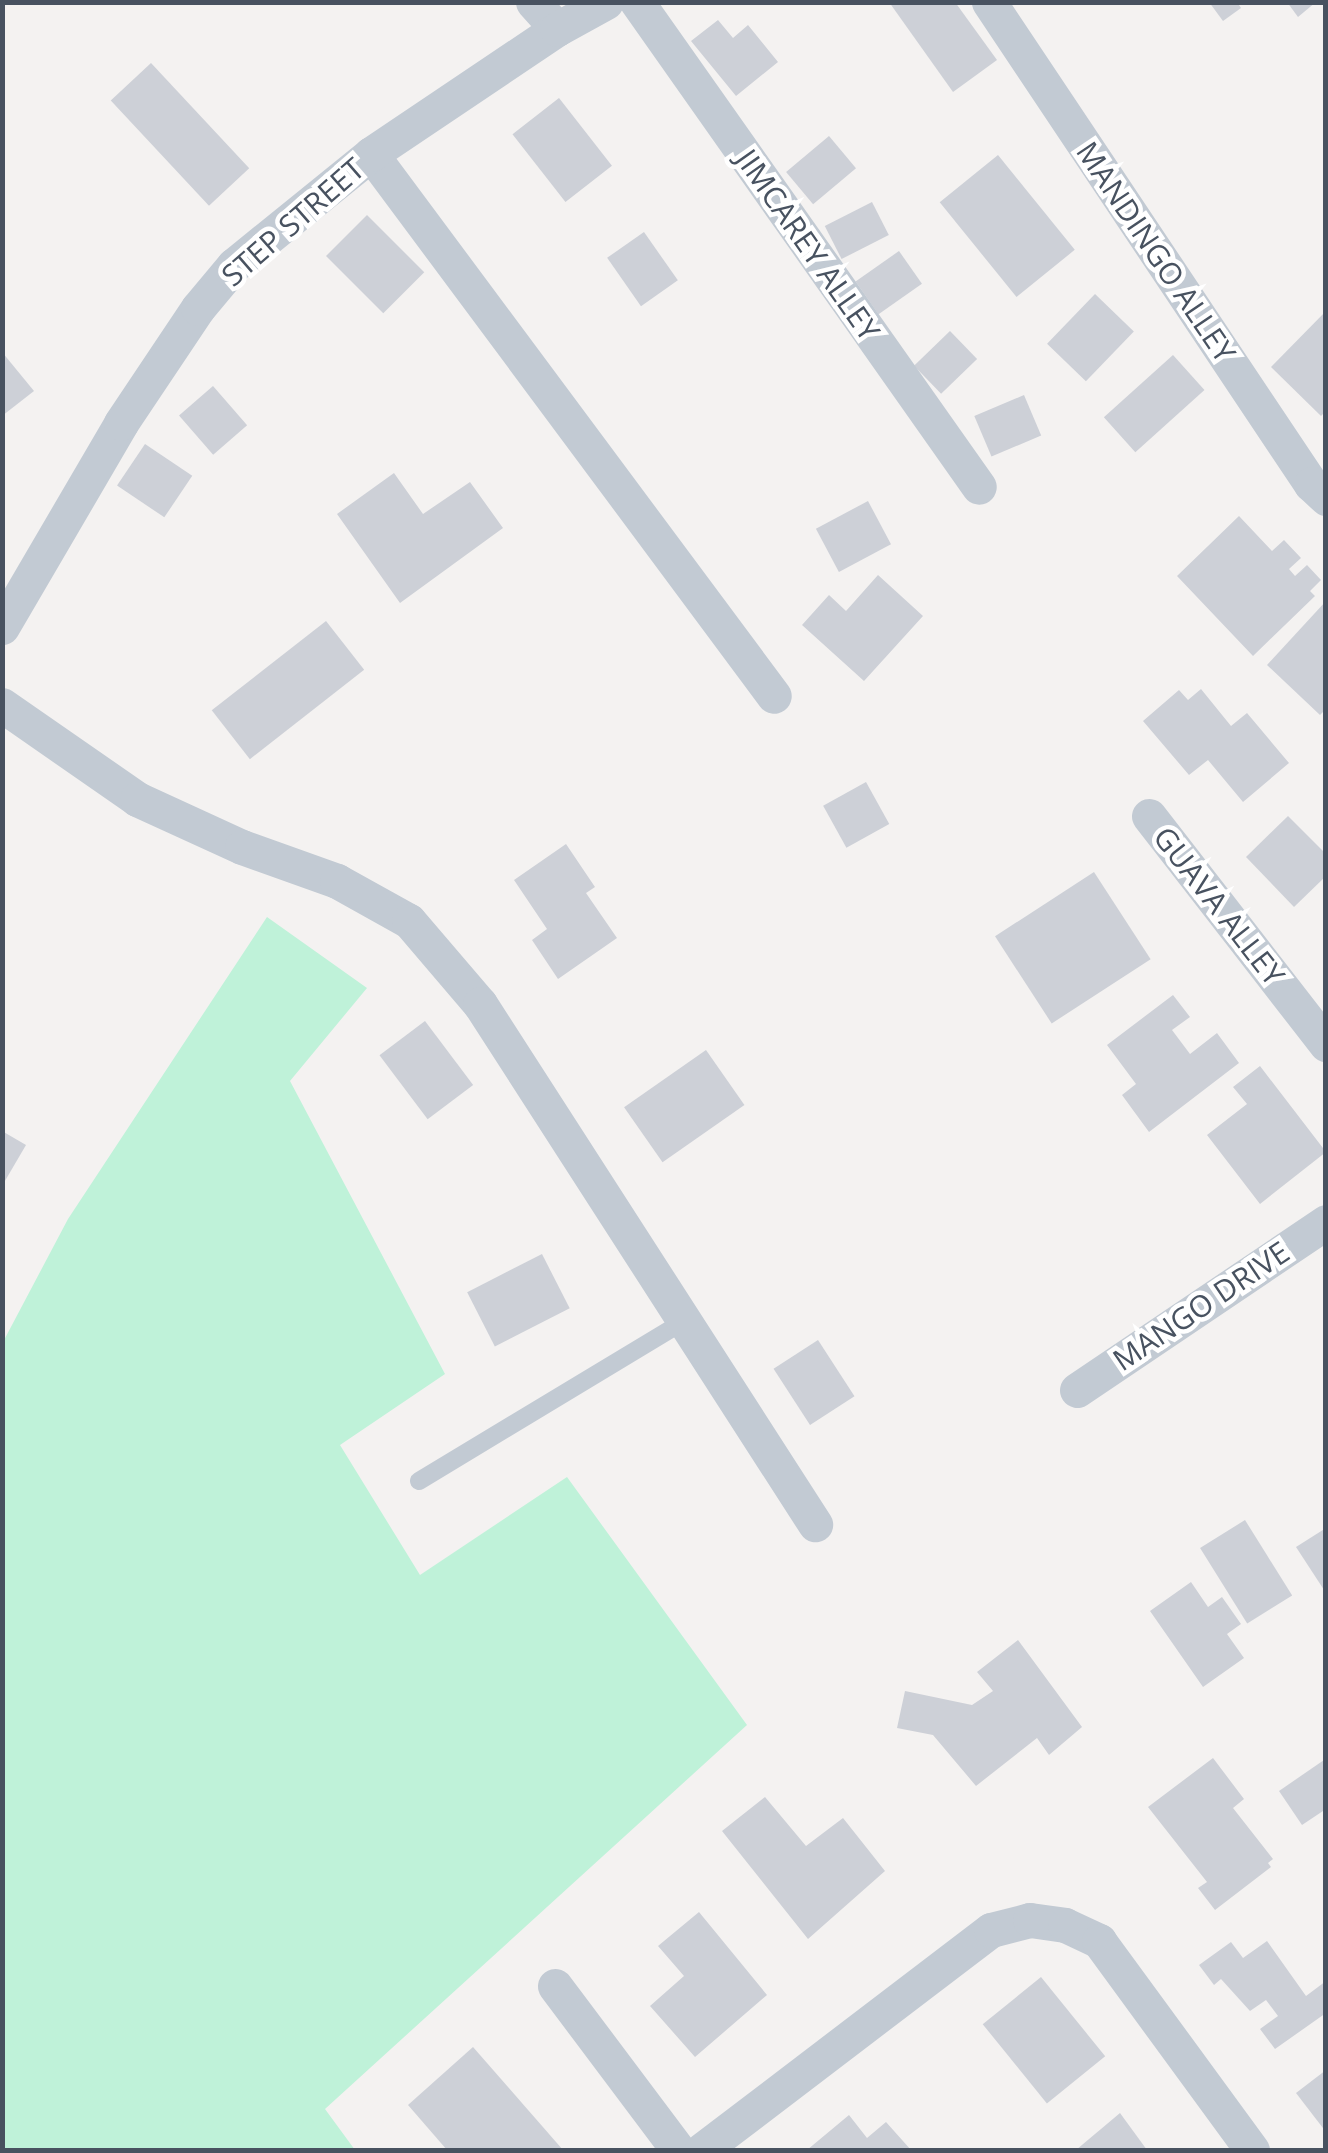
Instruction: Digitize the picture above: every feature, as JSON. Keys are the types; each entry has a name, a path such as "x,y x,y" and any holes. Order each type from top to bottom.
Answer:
{"street":[{"path":"532,2 557,29"},
{"name":"STEP STREET","path":"2,627 121,423 198,308 234,265 371,154 557,29 606,2"},
{"name":"JIMCAREY ALLEY","path":"637,2 979,487"},
{"name":"MANDINGO ALLEY","path":"989,2 1311,484 1326,498"},
{"path":"371,154 774,696"},
{"path":"2,705 137,799 242,847 337,882 410,921 480,1004 815,1524"},
{"name":"GUAVA ALLEY","path":"1149,816 1326,1044"},
{"name":"MANGO DRIVE","path":"1077,1390 1326,1222"},
{"path":"702,2150 991,1930 1030,1920 1065,1926 1099,1940 1252,2150"},
{"path":"555,1986 678,2150"}],"lane":[{"path":"419,1481 684,1321"}],"green space":[{"path":"267,917 367,988 290,1081 445,1374 340,1445 420,1575 567,1477 747,1725 325,2109 355,2150 3,2150 3,1342 68,1219"}],"building":[{"path":"889,2 955,2 997,60 953,92"},
{"path":"1209,2 1237,2 1241,8 1223,21"},
{"path":"1287,2 1316,2 1298,17"},
{"path":"718,20 733,38 748,25 778,62 736,96 691,41"},
{"path":"151,63 249,168 209,206 111,101"},
{"path":"559,98 612,166 565,202 513,134"},
{"path":"829,136 856,168 813,204 786,172"},
{"path":"998,155 1075,250 1016,297 940,202"},
{"path":"872,202 889,235 842,259 825,226"},
{"path":"367,215 424,272 383,313 326,256"},
{"path":"644,232 678,280 641,306 607,258"},
{"path":"899,251 922,284 879,314 856,281"},
{"path":"1095,294 1134,332 1086,381 1047,344"},
{"path":"1326,311 1326,411 1321,416 1271,367"},
{"path":"950,331 977,359 941,394 914,366"},
{"path":"2,352 34,391 2,416"},
{"path":"1173,355 1204,390 1135,452 1104,417"},
{"path":"213,386 247,425 213,455 179,416"},
{"path":"1024,395 1041,436 991,457 974,416"},
{"path":"145,444 192,476 164,517 117,485"},
{"path":"394,473 423,514 470,482 503,528 400,603 337,514"},
{"path":"868,501 891,544 839,572 816,529"},
{"path":"1239,516 1272,551 1284,540 1301,558 1289,569 1295,576 1307,565 1321,580 1310,591 1315,596 1253,656 1177,576"},
{"path":"878,575 923,616 864,681 802,625 829,595 846,611"},
{"path":"1326,601 1326,709 1320,715 1267,665"},
{"path":"326,621 364,670 250,759 212,710"},
{"path":"1201,689 1231,726 1247,713 1289,763 1243,802 1208,760 1189,775 1143,721 1179,690 1188,700"},
{"path":"866,782 889,824 846,848 823,806"},
{"path":"1288,816 1326,854 1326,876 1294,907 1246,857"},
{"path":"566,844 595,887 586,893 617,938 558,979 532,940 547,929 514,880"},
{"path":"1094,872 1151,959 1052,1023 995,936"},
{"path":"1173,995 1190,1017 1172,1030 1190,1054 1217,1033 1239,1063 1149,1132 1122,1095 1136,1084 1107,1045"},
{"path":"425,1021 473,1085 428,1119 379,1055"},
{"path":"706,1050 744,1105 663,1162 624,1107"},
{"path":"1260,1066 1326,1152 1260,1204 1207,1135 1247,1104 1233,1087"},
{"path":"2,1131 26,1145 2,1186"},
{"path":"542,1254 570,1308 495,1346 467,1292"},
{"path":"818,1340 854,1396 810,1425 774,1369"},
{"path":"1245,1520 1292,1595 1247,1624 1200,1548"},
{"path":"1326,1528 1326,1593 1296,1547"},
{"path":"1191,1582 1208,1607 1222,1597 1241,1624 1227,1634 1244,1658 1203,1687 1150,1611"},
{"path":"1018,1640 1082,1727 1049,1755 1037,1738 976,1786 933,1735 897,1728 905,1691 972,1705 993,1691 977,1672"},
{"path":"1213,1758 1244,1799 1233,1808 1273,1859 1268,1863 1271,1867 1215,1910 1198,1888 1207,1882 1148,1807"},
{"path":"1324,1760 1326,1809 1302,1825 1279,1791"},
{"path":"765,1797 806,1846 843,1818 885,1871 808,1939 722,1831"},
{"path":"699,1912 767,1995 695,2057 650,2006 684,1976 658,1946"},
{"path":"1267,1941 1306,1996 1326,1981 1326,2013 1275,2049 1260,2029 1278,2016 1266,2000 1250,2011 1221,1979 1214,1985 1199,1965 1231,1942 1243,1958"},
{"path":"1041,1977 1105,2056 1047,2103 983,2024"},
{"path":"473,2047 563,2150 447,2150 408,2105"},
{"path":"1326,2070 1326,2132 1296,2093"},
{"path":"1120,2113 1147,2150 1076,2150"},
{"path":"849,2115 867,2138 886,2122 911,2150 807,2150"}]}
